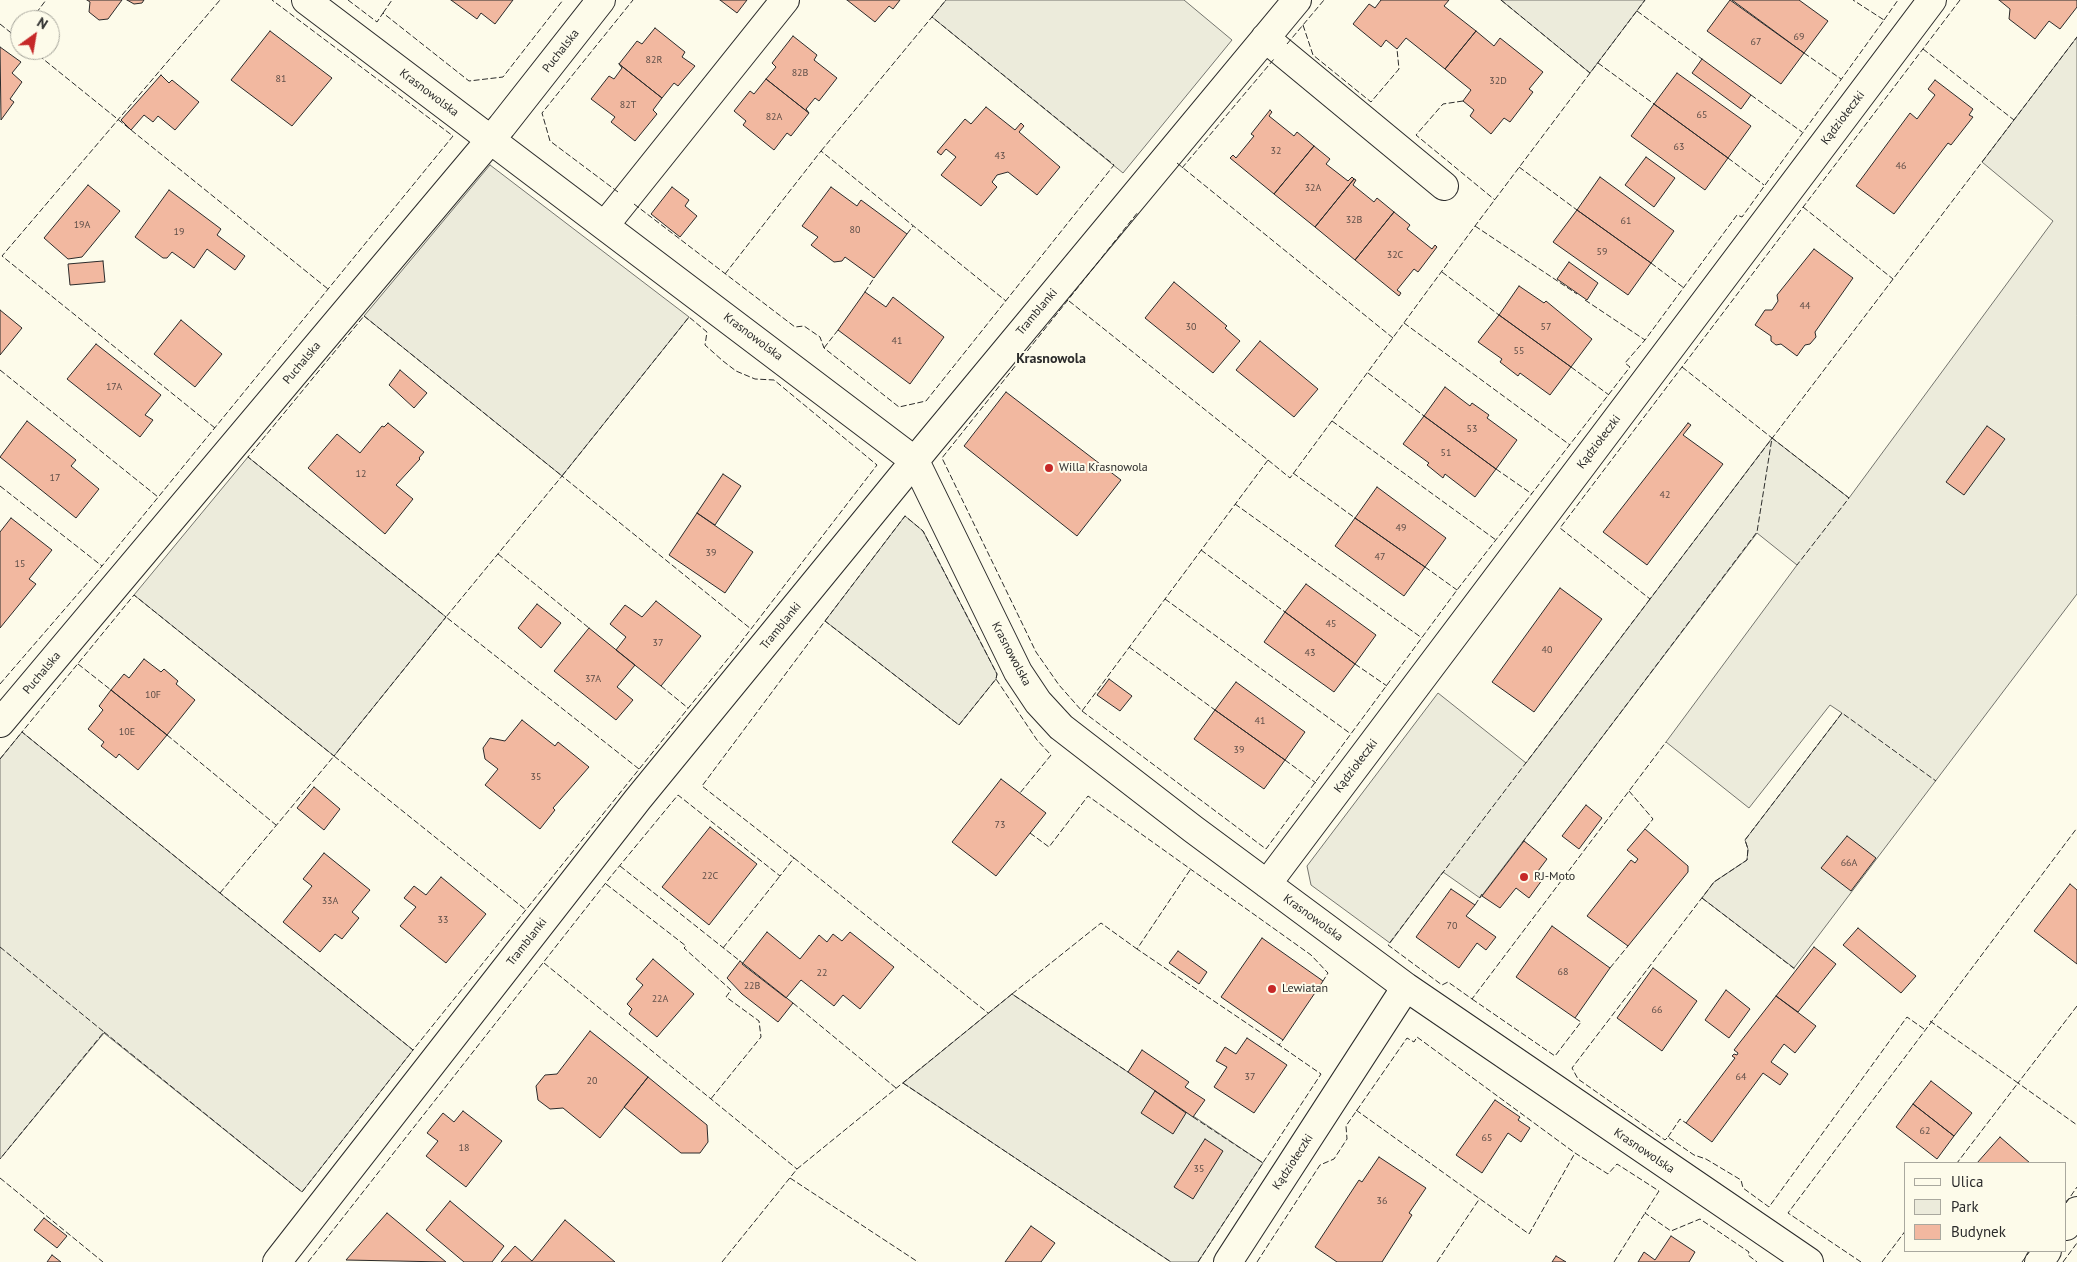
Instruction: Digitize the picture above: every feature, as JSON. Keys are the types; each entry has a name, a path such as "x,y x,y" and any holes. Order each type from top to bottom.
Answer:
{"street":[{"name":"Krasnowolska","path":"306,0 606,225 915,461 1018,672 1038,702 1061,727 1406,987 1809,1262"},
{"name":"Puchalska","path":"0,723 491,139 601,0"},
{"path":"606,225 785,0"},
{"name":"Tramblanki","path":"278,1262 638,799 1297,0"},
{"name":"Kądziołeczki","path":"1267,884 1932,0"},
{"path":"1265,38 1444,186"},
{"name":"Kądziołeczki","path":"1228,1262 1406,987"},
{"path":"2067,1225 2077,1211"}],"green space":[{"path":"946,0 1184,0 1232,40 1123,173 932,17"},
{"path":"1501,0 1645,0 1590,73"},
{"path":"2077,37 2077,594 1794,968 1702,898 1714,882 1747,860 1748,849 1745,840 1842,713 1830,705 1749,808 1666,742 1797,565 1757,533 1480,898 1443,872 1390,943 1311,885 1307,866 1438,693 1526,763 1772,438 1849,498 2053,221 1982,162"},
{"path":"490,165 689,317 562,476 364,316"},
{"path":"248,457 446,617 334,756 134,595"},
{"path":"905,516 923,531 997,674 996,679 959,725 825,621"},
{"path":"22,732 413,1050 302,1192 104,1033 0,1159 0,759"},
{"path":"1012,994 1263,1163 1198,1262 1171,1262 903,1083"}],"building":[{"path":"87,0 122,0 108,19 99,20 89,12 90,2"},
{"path":"127,0 144,0 142,3 134,4"},
{"path":"451,0 513,0 495,24 481,13 477,19"},
{"path":"720,0 747,0 737,13"},
{"path":"847,0 900,0 893,9 889,6 875,22"},
{"path":"1381,0 1449,0 1444,6 1476,31 1445,69 1406,38 1397,49 1386,40 1381,47 1353,24 1369,4 1375,8"},
{"path":"1730,0 1804,53 1781,84 1707,31"},
{"path":"1732,0 1799,0 1828,21 1804,53"},
{"path":"1999,0 2077,0 2077,7 2060,29 2049,21 2035,39 2009,19 2010,9"},
{"path":"655,28 685,52 682,57 695,66 678,86 674,83 662,98 619,64 637,41 642,44"},
{"path":"270,31 332,78 292,126 231,80"},
{"path":"1476,31 1494,46 1500,38 1543,72 1529,89 1533,92 1510,122 1504,118 1491,134 1470,116 1474,110 1463,101 1471,90 1445,69"},
{"path":"793,36 817,55 814,60 837,78 819,101 815,98 806,109 809,113 766,79 776,67 772,63"},
{"path":"0,47 10,54 10,60 21,62 12,73 22,82 10,99 14,102 1,120"},
{"path":"1702,59 1751,95 1741,109 1692,73"},
{"path":"619,64 662,98 653,110 657,114 635,141 611,122 615,117 591,99 609,76 614,79 622,68"},
{"path":"1677,73 1751,126 1728,158 1654,104"},
{"path":"161,75 169,83 172,80 199,102 175,130 158,116 153,122 144,115 131,130 121,120"},
{"path":"766,79 809,113 791,136 787,133 774,150 743,125 746,121 734,111 750,91 754,94"},
{"path":"1935,80 1973,109 1969,115 1973,117 1951,145 1948,143 1894,214 1856,186 1910,113 1917,119 1935,95 1928,89"},
{"path":"1654,104 1728,158 1705,190 1631,136"},
{"path":"986,107 1015,130 1021,123 1024,126 1019,132 1060,167 1037,195 1008,172 997,175 992,182 997,187 981,206 941,175 956,157 946,149 941,155 937,152 965,119 971,124"},
{"path":"1270,110 1272,112 1269,116 1294,136 1297,132 1314,146 1274,194 1230,158 1233,155 1236,158 1254,136 1251,134"},
{"path":"1314,146 1330,159 1326,164 1348,181 1352,177 1354,179 1315,227 1274,194"},
{"path":"1646,157 1675,178 1654,207 1625,185"},
{"path":"1600,177 1674,231 1651,263 1577,210"},
{"path":"1354,179 1356,180 1353,185 1374,202 1377,198 1394,212 1355,260 1315,227"},
{"path":"88,185 120,211 82,257 68,259 44,238"},
{"path":"672,187 689,200 685,206 697,216 680,237 651,214"},
{"path":"831,187 857,206 861,200 907,234 874,278 845,257 842,261 834,262 811,245 818,237 802,226"},
{"path":"169,190 221,229 217,235 245,256 235,270 207,249 194,268 172,252 167,258 163,258 135,237"},
{"path":"1577,210 1651,263 1628,295 1553,242"},
{"path":"1394,212 1410,225 1407,229 1432,249 1435,245 1437,247 1418,272 1414,269 1397,290 1401,293 1399,296 1355,260"},
{"path":"1814,249 1853,278 1815,332 1816,337 1810,344 1805,345 1797,356 1781,344 1776,345 1771,341 1771,336 1755,325 1765,310 1772,310 1778,301 1777,295"},
{"path":"103,261 105,282 70,285 68,264"},
{"path":"1569,262 1598,283 1587,300 1557,279"},
{"path":"1174,282 1227,326 1225,328 1240,341 1213,373 1145,318"},
{"path":"1519,286 1544,303 1546,301 1592,339 1571,367 1499,315"},
{"path":"865,292 886,307 893,297 944,337 910,384 838,330"},
{"path":"0,310 22,328 0,355"},
{"path":"1499,315 1571,367 1550,395 1520,373 1518,376 1500,362 1502,359 1478,342"},
{"path":"181,320 222,354 195,387 154,354"},
{"path":"1260,341 1318,389 1294,417 1236,370"},
{"path":"96,344 161,395 145,415 153,420 140,437 67,379"},
{"path":"400,370 427,393 414,408 389,385"},
{"path":"1445,387 1470,406 1472,403 1489,415 1487,418 1517,440 1496,469 1424,416"},
{"name":"Willa Krasnowola","path":"1006,392 1121,480 1077,536 964,446"},
{"path":"1424,416 1496,469 1475,497 1445,474 1443,478 1427,465 1429,463 1403,444"},
{"path":"27,421 76,460 71,466 99,489 76,518 0,457"},
{"path":"388,423 424,452 396,485 413,499 385,534 308,468 337,434 360,453 382,426 384,427"},
{"path":"1688,423 1691,425 1683,435 1723,464 1647,565 1603,532"},
{"path":"1987,426 2005,439 1964,495 1946,482"},
{"path":"723,474 741,486 715,525 697,513"},
{"path":"1377,487 1446,538 1425,567 1355,518"},
{"path":"697,513 753,552 725,593 669,555"},
{"path":"11,518 52,550 29,579 36,584 0,628 0,532"},
{"path":"1355,518 1425,567 1404,596 1335,546"},
{"path":"1306,584 1376,635 1355,664 1285,612"},
{"path":"1560,588 1602,619 1534,712 1492,682"},
{"path":"656,601 701,636 661,686 616,650 626,637 610,624 625,605 642,617"},
{"path":"537,604 561,623 541,648 518,628"},
{"path":"1285,612 1355,664 1334,692 1264,642"},
{"path":"589,628 635,665 617,687 633,700 616,720 554,671"},
{"path":"144,659 161,672 164,669 178,681 176,684 195,700 167,735 111,690 124,674 129,678"},
{"path":"1109,679 1132,696 1120,711 1097,695"},
{"path":"1236,682 1305,732 1285,760 1215,710"},
{"path":"111,690 167,735 138,770 119,754 116,758 101,746 104,742 88,729 103,710 99,706"},
{"path":"1215,710 1285,760 1264,789 1194,739"},
{"path":"522,720 555,746 558,742 589,767 553,808 555,810 540,829 485,785 498,769 485,759 483,748 490,738 505,741"},
{"path":"1001,779 1046,813 996,876 952,842"},
{"path":"314,787 340,809 324,830 297,808"},
{"path":"1586,805 1602,818 1579,849 1562,836"},
{"path":"710,827 757,864 709,925 662,887"},
{"path":"1645,829 1688,866 1688,872 1628,946 1587,916 1631,860 1635,863 1638,859 1627,850"},
{"path":"1847,836 1876,858 1851,891 1821,868"},
{"path":"1524,841 1547,859 1538,871 1545,876 1529,898 1516,888 1500,908 1482,896"},
{"path":"324,853 370,890 352,912 359,918 342,939 335,934 320,952 283,922 312,886 303,879"},
{"path":"441,877 486,914 446,963 400,926 416,907 404,898 414,886 426,895"},
{"path":"2070,884 2077,890 2077,964 2034,931"},
{"path":"1451,889 1475,905 1466,916 1496,937 1486,950 1477,943 1459,968 1416,937"},
{"path":"1552,926 1610,968 1575,1018 1516,977"},
{"path":"1858,928 1916,976 1901,993 1843,945"},
{"path":"767,932 800,959 819,935 827,942 833,934 842,941 850,932 894,967 860,1009 843,995 834,1006 801,980 786,998 742,964"},
{"name":"Lewiatan","path":"1262,938 1323,981 1283,1040 1221,997"},
{"path":"1814,947 1836,964 1798,1012 1776,996"},
{"path":"1178,951 1207,972 1199,984 1169,963"},
{"path":"653,959 694,994 657,1037 629,1014 632,1009 627,1004 643,985 636,979"},
{"path":"740,961 793,1003 778,1022 742,994 727,978"},
{"path":"1653,968 1697,1001 1662,1051 1617,1018"},
{"path":"1726,990 1750,1009 1729,1038 1705,1020"},
{"path":"1776,996 1816,1026 1795,1053 1784,1044 1771,1062 1788,1074 1780,1085 1763,1073 1712,1142 1686,1123 1735,1058 1732,1056 1734,1054 1737,1055 1738,1053 1734,1050"},
{"path":"590,1031 648,1077 600,1138 563,1108 550,1109 538,1100 536,1086 545,1075 557,1074"},
{"path":"1247,1038 1287,1065 1254,1113 1214,1087 1227,1067 1216,1061 1225,1047 1236,1054"},
{"path":"1142,1050 1189,1082 1185,1087 1205,1100 1193,1117 1128,1072"},
{"path":"648,1077 707,1125 708,1142 700,1153 681,1153 624,1107"},
{"path":"1931,1081 1972,1113 1954,1136 1913,1104"},
{"path":"1155,1091 1186,1113 1173,1134 1141,1113"},
{"path":"1495,1100 1520,1117 1518,1120 1530,1128 1521,1142 1508,1133 1482,1173 1456,1155"},
{"path":"1913,1104 1954,1136 1937,1159 1896,1127"},
{"path":"463,1111 502,1141 466,1187 426,1156 438,1141 427,1133 443,1113 454,1122"},
{"path":"2000,1137 2029,1162 1978,1162"},
{"path":"1205,1139 1223,1151 1193,1199 1174,1187"},
{"path":"1379,1157 1426,1188 1409,1213 1412,1215 1382,1262 1337,1262 1315,1247 1359,1180 1362,1182"},
{"path":"450,1201 504,1246 492,1262 464,1262 426,1230"},
{"path":"387,1213 446,1262 346,1260"},
{"path":"44,1218 67,1236 57,1248 34,1230"},
{"path":"565,1220 615,1262 501,1262 515,1246 532,1261"},
{"path":"1031,1226 1055,1243 1041,1262 1005,1262"},
{"path":"1671,1236 1695,1252 1689,1262 1638,1262 1644,1252 1655,1260"},
{"path":"52,1255 61,1262 47,1262"},
{"path":"1556,1256 1566,1262 1552,1262"}],"fence":[{"path":"38,10 46,0"},
{"path":"215,428 2,256 220,0"},
{"path":"0,684 102,566 453,136 272,0"},
{"path":"348,0 377,22 383,13 469,81 503,77 563,0"},
{"path":"383,13 392,0"},
{"path":"618,192 550,141 542,113 633,0"},
{"path":"821,151 946,0"},
{"path":"1287,44 1324,0"},
{"path":"1501,0 1590,73"},
{"path":"1268,460 1290,478 1475,226 1645,0"},
{"path":"1082,711 1266,849 1457,590 1630,367 1625,363 1645,340 1737,215 1742,217 1884,20 1853,0"},
{"path":"1884,20 1898,0"},
{"path":"1960,0 1560,528 1650,599 2077,37"},
{"path":"1637,11 1702,59"},
{"path":"634,204 795,327 804,326 820,337 824,348 899,407 926,401 1114,165 932,17"},
{"path":"0,24 10,32"},
{"path":"1303,25 1313,55 1371,102 1399,69 1397,49"},
{"path":"1923,49 2014,120"},
{"path":"1804,53 1841,79"},
{"path":"1182,168 1274,59"},
{"path":"44,60 328,289"},
{"path":"1598,63 1654,104"},
{"path":"1751,95 1802,132"},
{"path":"1463,101 1443,104 1416,135 1495,200"},
{"path":"725,274 821,151 1006,301"},
{"path":"1728,158 1764,185"},
{"path":"1177,163 1393,338"},
{"path":"1519,167 1577,210"},
{"path":"1803,207 1893,279"},
{"path":"1069,301 1268,460 1082,711 1059,685 1036,652 942,458 1138,212"},
{"path":"907,234 913,226"},
{"path":"1475,226 1577,294"},
{"path":"1651,263 1684,288"},
{"path":"1442,272 1499,315"},
{"path":"865,292 874,278"},
{"path":"1585,300 1645,340"},
{"path":"364,316 562,476 689,317 707,332 705,345 723,361 736,371 755,379 774,380 877,465 731,655 413,1050 22,732 134,595 334,756 446,617 248,457 364,316"},
{"path":"1404,323 1570,445"},
{"path":"824,348 838,330"},
{"path":"1571,367 1609,395"},
{"path":"1682,367 1772,438"},
{"path":"0,370 158,497"},
{"path":"1368,373 1424,416"},
{"path":"1332,421 1496,540"},
{"path":"1522,843 1757,532 1772,438 1849,498 1797,565"},
{"path":"1496,469 1532,494"},
{"path":"1293,473 1355,518"},
{"path":"639,769 446,617 562,476 751,629"},
{"path":"0,486 102,566"},
{"path":"1235,504 1422,638"},
{"path":"825,621 905,516 923,531 997,674 996,679"},
{"path":"1201,550 1285,612"},
{"path":"498,554 589,628"},
{"path":"1425,567 1457,590"},
{"path":"1165,599 1351,734"},
{"path":"1650,599 1388,945 1442,985 1448,982 1472,999 1666,742"},
{"path":"308,1262 612,875 678,795 780,876 794,858 702,786 825,621 959,725 996,679 1037,740 1051,755 1020,793"},
{"path":"1129,647 1215,710"},
{"path":"78,664 111,690"},
{"path":"1355,664 1387,686"},
{"path":"661,686 688,708"},
{"path":"1924,1029 1907,1017 1769,1207 1743,1188 1741,1180 1706,1159 1694,1155 1668,1137 1665,1140 1578,1079 1572,1068 1714,882 1747,860 1748,849 1745,840 1842,713 1936,781"},
{"path":"0,759 22,732"},
{"path":"167,735 276,825"},
{"path":"220,893 334,756 526,910"},
{"path":"1285,760 1316,783"},
{"path":"1629,791 1653,819 1645,829"},
{"path":"1030,833 1049,847 1088,796 1311,955 1328,973 1323,981"},
{"path":"1861,1262 1788,1213 2077,828"},
{"path":"794,858 988,1013"},
{"path":"620,866 740,961"},
{"path":"1190,870 1137,949 1279,1045"},
{"path":"723,948 780,876"},
{"path":"606,884 686,946 684,948 731,990 726,997 759,1021 761,1037 710,1100"},
{"path":"1475,905 1482,894"},
{"path":"1702,898 1796,970"},
{"path":"1012,994 1101,923 1137,949"},
{"path":"1610,968 1628,946"},
{"path":"0,947 104,1032 0,1159"},
{"path":"544,963 797,1169"},
{"path":"722,1262 797,1169 1012,994 1128,1072"},
{"path":"1472,999 1555,1056 1581,1022 1575,1018"},
{"path":"793,1003 896,1088"},
{"path":"2077,1006 2018,1083 2077,1125"},
{"path":"1930,1021 2018,1083 1958,1162"},
{"path":"104,1032 302,1192 413,1050"},
{"path":"1257,1262 1320,1165 1334,1159 1347,1139 1346,1126 1407,1038 1414,1042 1417,1037 1575,1153 1608,1174 1617,1164 1659,1191 1645,1213 1671,1231 1700,1219 1749,1252 1748,1255 1757,1262"},
{"path":"1198,1262 1321,1074 1279,1045 1283,1040"},
{"path":"903,1083 1171,1262"},
{"path":"1356,1110 1529,1234 1575,1153"},
{"path":"1193,1117 1263,1163"},
{"path":"1668,1137 1680,1119 1686,1123"},
{"path":"0,1178 103,1262"},
{"path":"790,1178 918,1262"},
{"path":"2067,1202 2077,1187"},
{"path":"1437,1262 1480,1198"},
{"path":"1614,1262 1645,1213"},
{"path":"1882,1262 1904,1233"},
{"path":"2063,1262 2077,1243"},
{"path":"2022,1262 2029,1252"}],"place":[{"name":"Willa Krasnowola","path":"1049,468"},
{"name":"RJ-Moto","path":"1524,877"},
{"name":"Lewiatan","path":"1272,989"}],"district":[{"name":"Krasnowola","path":"1051,359"}]}
